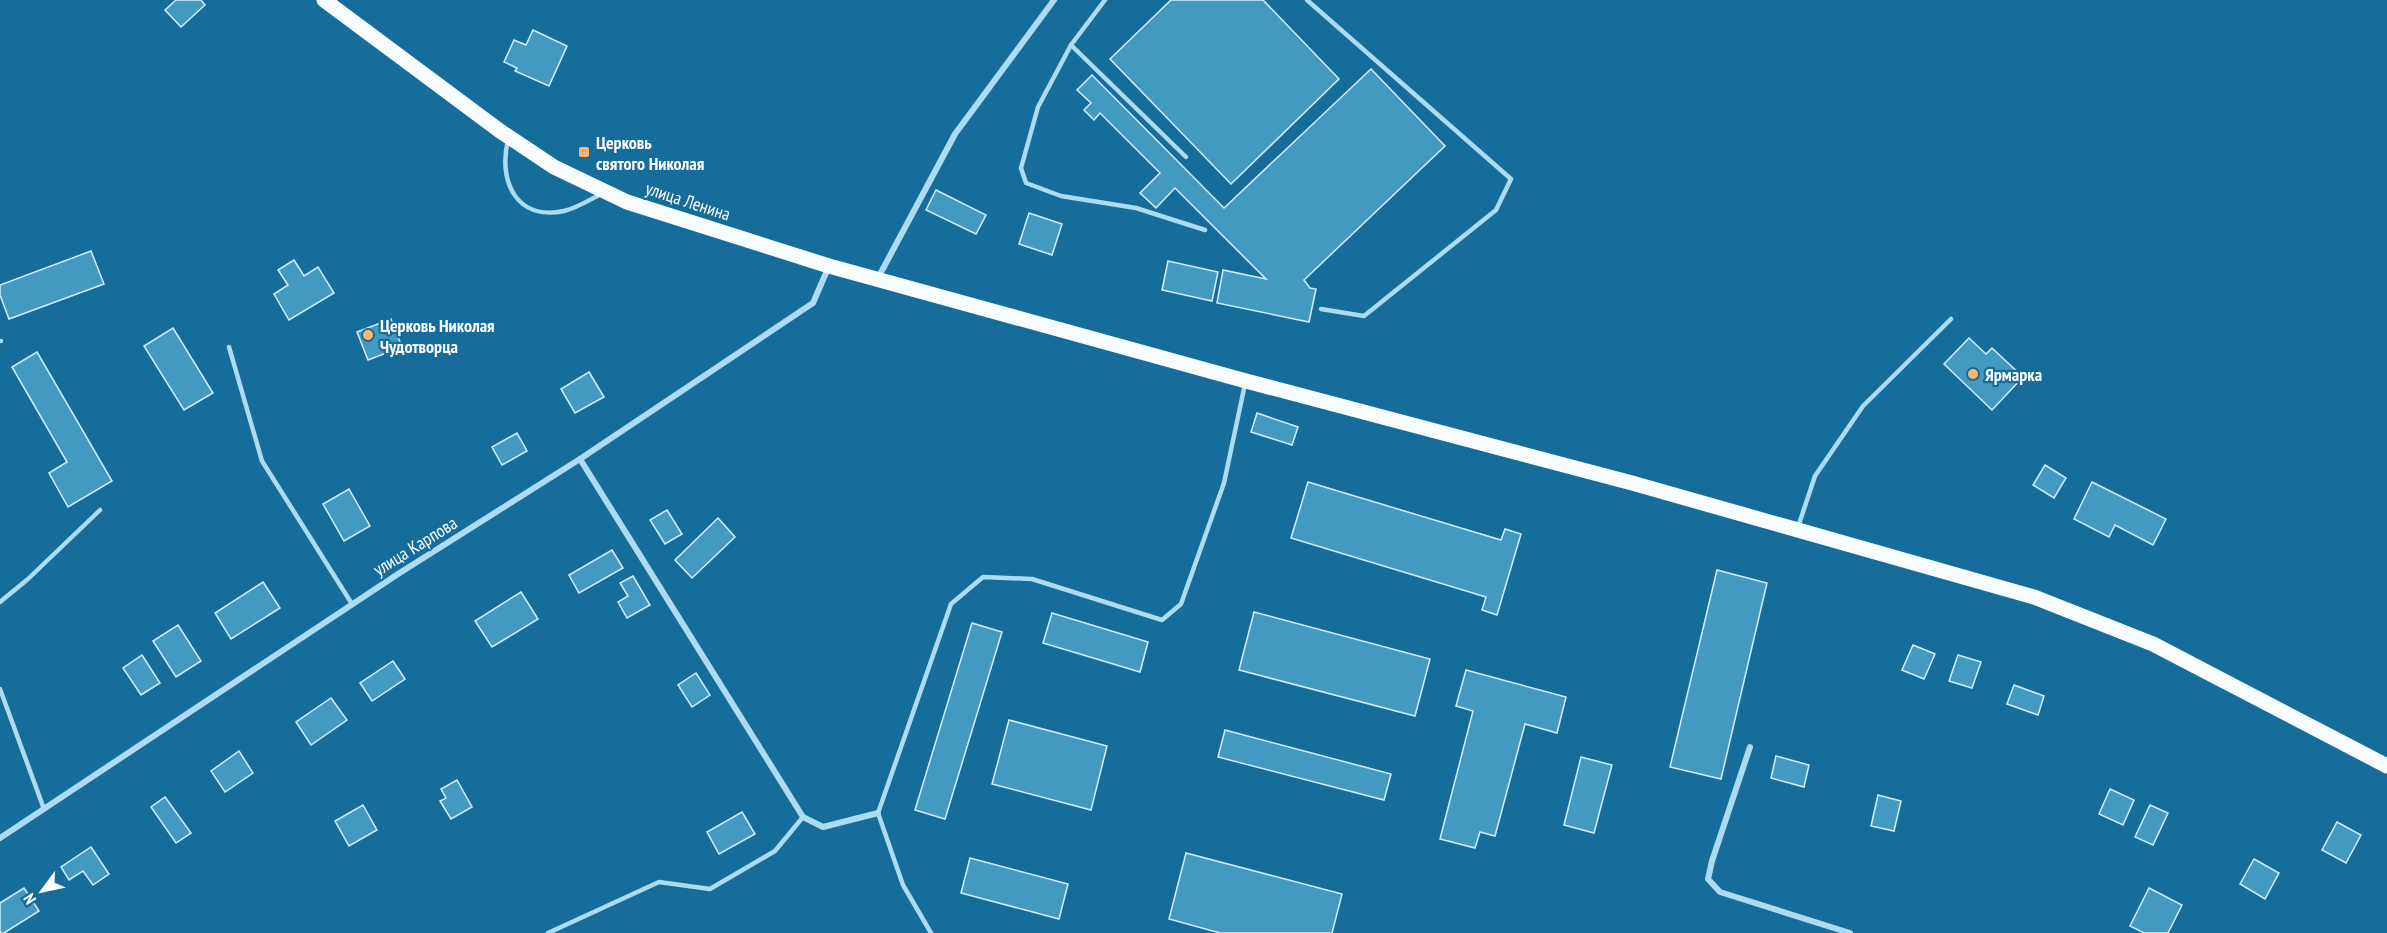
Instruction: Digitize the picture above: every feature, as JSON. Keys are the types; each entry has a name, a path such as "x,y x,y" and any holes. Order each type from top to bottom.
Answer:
{"main road":[{"name":"улица Ленина","path":"324,0 509,137 554,167 627,202 829,266 916,288 1246,381 1632,483 2034,597 2142,640 2387,766"}],"street":[{"path":"878,278 955,134 1054,0"},
{"name":"улица Карпова","path":"0,838 352,604 580,459 813,303 829,266"},
{"path":"580,459 803,817 823,827 878,813"},
{"path":"1750,747 1708,879 1720,892 1850,933"}],"lane":[{"path":"1105,0 1071,45 1038,107 1021,168 1026,183 1061,196 1136,208 1205,230"},
{"path":"1307,0 1511,179 1496,210 1364,316 1320,309"},
{"path":"1071,45 1186,157"},
{"path":"509,137 504,157 508,182 516,200 541,213 566,211 606,192"},
{"path":"1797,530 1815,476 1863,406 1951,319"},
{"path":"229,347 262,461 352,604"},
{"path":"932,933 903,885 878,813 951,604 982,577 1032,579 1162,620 1181,604 1224,483 1246,381"},
{"path":"0,602 100,510"},
{"path":"0,689 44,809"},
{"path":"548,933 659,882 710,889 775,851 803,817"}],"building":[{"path":"176,0 201,0 205,5 181,27 165,10"},
{"path":"1171,0 1263,0 1339,79 1231,184 1110,59"},
{"path":"533,30 567,46 549,86 515,71 517,68 504,62 514,40 526,45"},
{"path":"1371,69 1445,146 1304,280 1310,288 1316,289 1309,322 1217,303 1223,270 1266,279 1175,188 1156,208 1140,193 1160,173 1100,113 1094,120 1084,110 1091,103 1077,90 1092,75 1224,208"},
{"path":"936,190 986,215 976,234 926,210"},
{"path":"1029,213 1062,224 1052,255 1019,244"},
{"path":"91,251 104,284 9,319 0,295 0,285"},
{"path":"294,260 304,276 318,267 334,293 289,320 274,294 288,285 278,270"},
{"path":"1168,261 1218,272 1212,301 1162,290"},
{"path":"391,319 402,347 368,360 357,332"},
{"path":"173,328 213,393 184,410 144,346"},
{"path":"1969,338 1986,354 1992,348 2023,377 1992,410 1944,364"},
{"path":"37,352 112,481 68,507 49,473 67,462 12,367"},
{"path":"589,372 604,397 575,413 561,389"},
{"path":"1257,413 1298,427 1292,445 1251,432"},
{"path":"517,433 527,451 502,465 492,447"},
{"path":"2045,465 2066,478 2054,498 2033,485"},
{"path":"1308,482 1501,540 1505,529 1521,534 1497,615 1482,610 1486,597 1291,538"},
{"path":"2092,482 2166,519 2153,545 2115,525 2109,537 2074,519"},
{"path":"349,489 370,526 344,541 323,504"},
{"path":"667,510 682,534 665,544 650,520"},
{"path":"718,518 735,537 692,578 675,560"},
{"path":"612,550 623,568 579,593 569,575"},
{"path":"1717,570 1767,583 1721,779 1670,767"},
{"path":"633,576 650,605 627,618 618,602 628,596 620,583"},
{"path":"263,582 280,608 231,639 215,613"},
{"path":"521,592 538,619 492,647 475,621"},
{"path":"1254,612 1430,659 1415,716 1239,670"},
{"path":"1052,613 1148,642 1140,672 1043,643"},
{"path":"972,623 1002,632 945,819 915,810"},
{"path":"178,625 201,661 176,677 153,641"},
{"path":"1913,645 1935,654 1924,679 1902,670"},
{"path":"142,655 160,683 141,695 123,668"},
{"path":"1958,655 1981,662 1972,688 1949,681"},
{"path":"393,661 405,679 372,701 360,683"},
{"path":"1466,670 1566,697 1557,733 1525,724 1495,836 1480,832 1475,848 1440,839 1473,711 1456,706"},
{"path":"696,673 710,695 692,707 678,685"},
{"path":"2014,685 2044,696 2038,715 2007,704"},
{"path":"331,698 347,720 311,745 296,722"},
{"path":"1009,720 1107,746 1091,810 992,784"},
{"path":"1225,730 1391,774 1384,800 1218,757"},
{"path":"239,751 253,773 225,792 211,771"},
{"path":"1776,756 1809,765 1804,787 1771,778"},
{"path":"1581,757 1612,765 1594,833 1564,825"},
{"path":"457,780 472,807 451,819 440,801 446,798 441,789"},
{"path":"2110,789 2134,800 2123,825 2099,814"},
{"path":"1878,795 1901,801 1894,831 1871,826"},
{"path":"165,797 191,833 176,843 151,807"},
{"path":"363,805 377,830 349,846 335,821"},
{"path":"2150,805 2168,813 2153,845 2135,837"},
{"path":"742,812 755,834 719,854 707,832"},
{"path":"2337,822 2361,835 2346,863 2322,850"},
{"path":"91,847 109,874 93,885 83,871 69,880 61,867"},
{"path":"1186,853 1342,894 1332,933 1220,933 1169,919"},
{"path":"970,858 1068,884 1059,919 961,893"},
{"path":"2254,859 2279,873 2265,899 2240,884"},
{"path":"24,888 39,911 4,933 0,933 0,903"},
{"path":"2149,888 2182,905 2168,933 2144,933 2130,926"}],"place":[{"name":"Церковь святого Николая","path":"584,152"},
{"name":"Церковь Николая Чудотворца","path":"368,335"},
{"name":"Ярмарка","path":"1973,374"}]}
